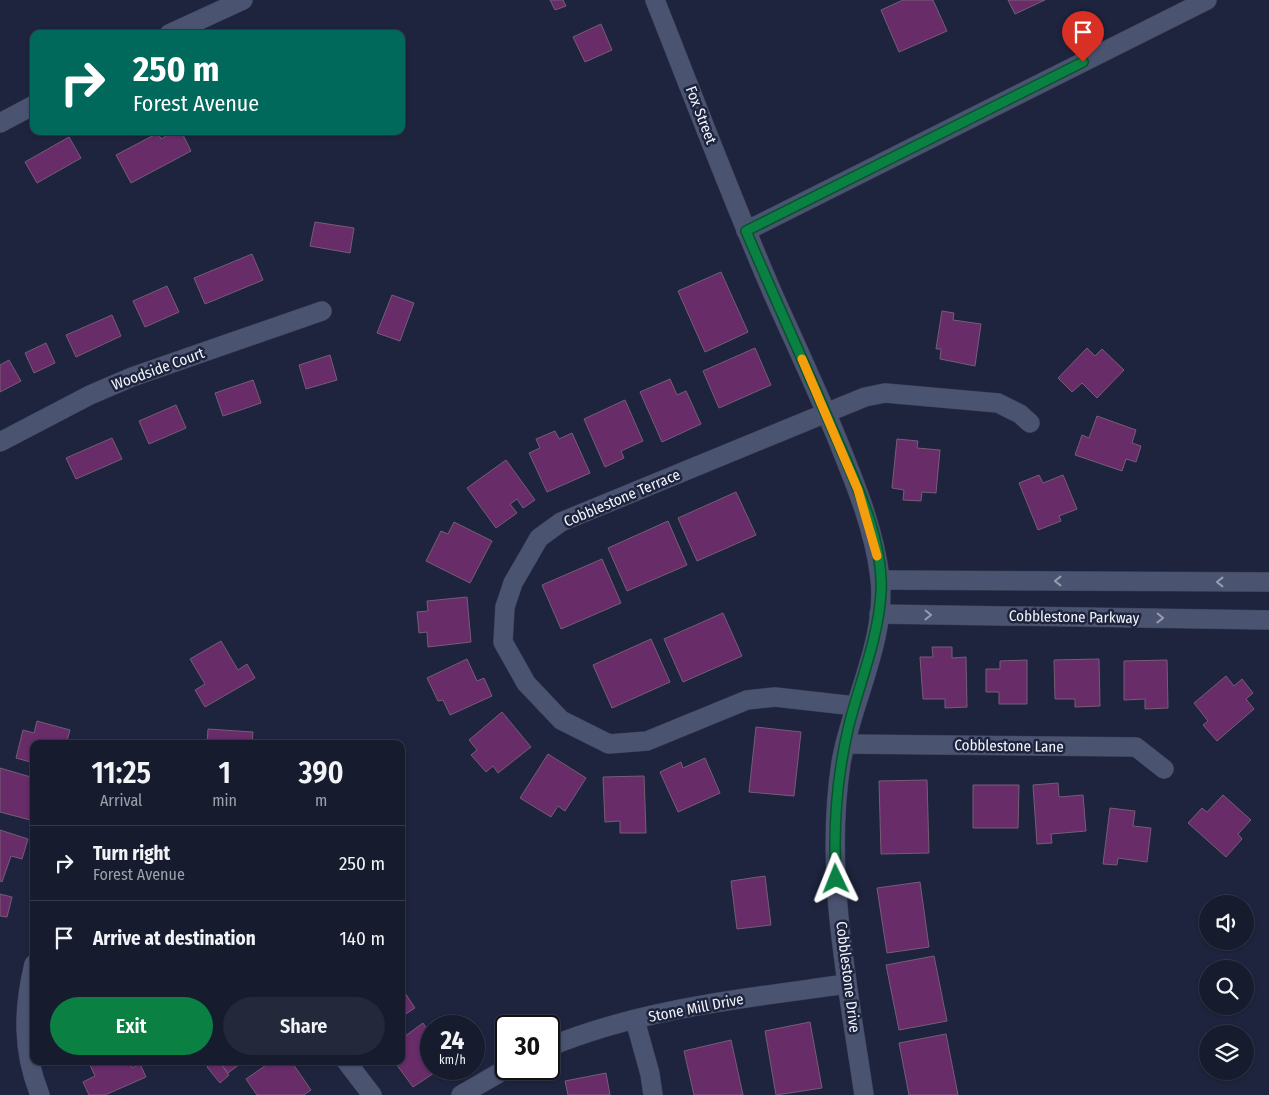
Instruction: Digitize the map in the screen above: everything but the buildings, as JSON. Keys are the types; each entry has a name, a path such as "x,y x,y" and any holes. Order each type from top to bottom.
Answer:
{"street":[{"path":"178,30 243,0"},
{"name":"Fox Street","path":"655,0 746,231"},
{"path":"746,231 1207,0"},
{"path":"0,122 30,107"},
{"name":"Cobblestone Drive","path":"746,231 866,511 876,548 880,580 879,614 870,660 855,706 846,744 836,814 835,860 847,984 864,1095"},
{"name":"Woodside Court","path":"0,442 90,396 132,377 322,311"},
{"name":"Cobblestone Terrace","path":"855,706 775,697 747,700 647,741 609,744 561,720 526,684 503,642 505,606 513,583 539,538 561,522 865,397 885,393 998,403 1020,414 1030,423"},
{"path":"880,580 1269,582"},
{"name":"Cobblestone Parkway","path":"879,614 1269,620"},
{"name":"Cobblestone Lane","path":"846,744 1136,747 1164,769"},
{"path":"30,979 24,1023 27,1053 30,1063"},
{"name":"Stone Mill Drive","path":"560,1043 579,1035 636,1020 739,1000 847,984"},
{"path":"636,1020 650,1074 653,1095"},
{"path":"31,1065 40,1095"},
{"path":"349,1065 372,1095"},
{"path":"461,1095 495,1075"}],"slow traffic":[{"path":"802,359 866,511 877,556"}],"route":[{"path":"836,879 836,814 841,763 850,724 870,660 879,614 881,592 876,548 858,490 746,231 1083,62"}]}
